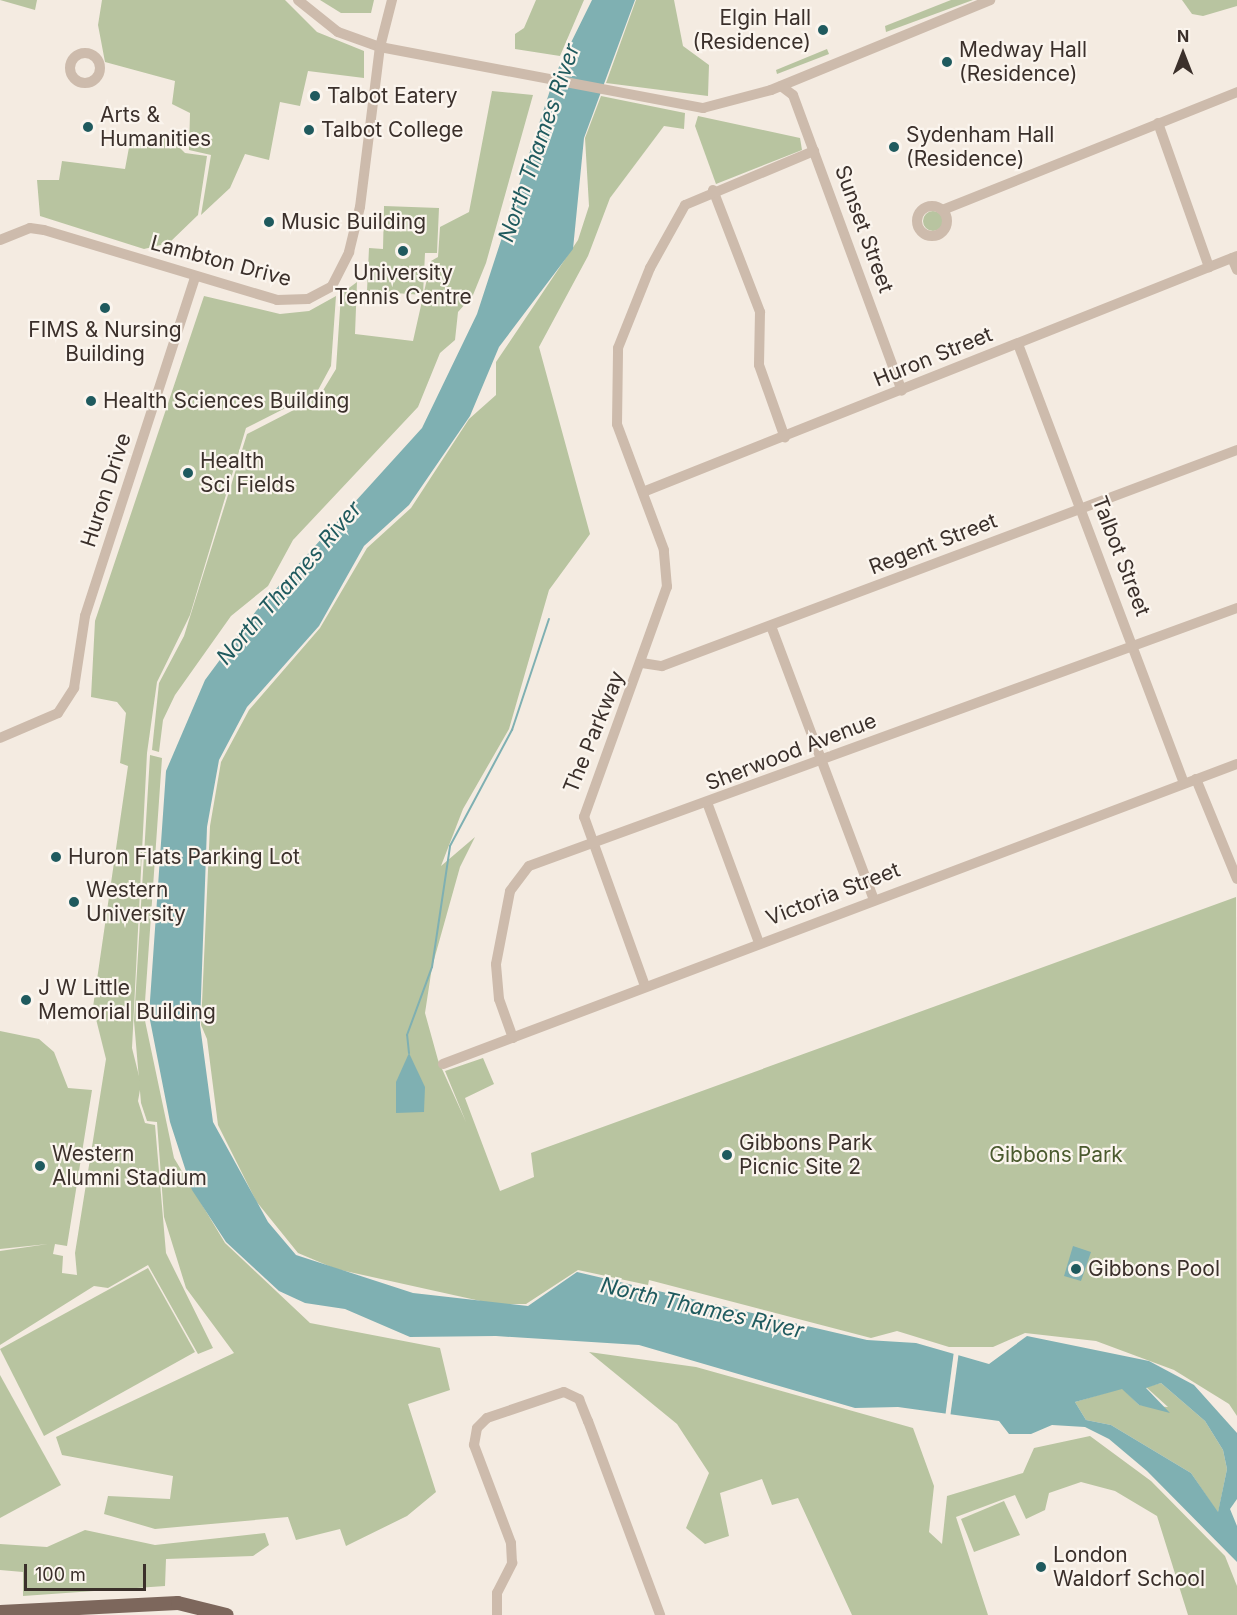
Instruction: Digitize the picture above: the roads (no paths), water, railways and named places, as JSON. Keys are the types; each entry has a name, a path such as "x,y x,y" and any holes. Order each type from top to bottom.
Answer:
{"main road":[{"path":"0,1612 178,1603 227,1615"}],"street":[{"path":"298,0 338,32 380,47 703,108 782,86 990,0"},
{"name":"Lambton Drive","path":"0,240 30,228 44,230 195,277 296,301 332,286 349,252 360,207 380,47 392,0"},
{"name":"Sunset Street","path":"782,86 793,95 902,391"},
{"path":"945,208 1237,92"},
{"path":"1158,123 1209,267"},
{"path":"785,438 759,365 760,312 713,190 814,151"},
{"name":"The Parkway","path":"645,986 592,844 585,806 663,612 668,573 643,491 617,424 618,348 674,219 688,201 713,190"},
{"path":"1235,257 1237,270"},
{"name":"Huron Street","path":"643,491 785,438 1235,257"},
{"name":"Huron Drive","path":"0,738 58,713 75,688 85,616 195,277"},
{"name":"Talbot Street","path":"1018,344 1134,645 1184,783"},
{"name":"Regent Street","path":"642,663 662,666 1237,450"},
{"name":"Sherwood Avenue","path":"513,1038 499,999 496,964 510,891 529,866 708,805 1237,608"},
{"path":"771,626 874,900"},
{"name":"Victoria Street","path":"443,1064 1237,764"},
{"path":"1196,779 1237,879"},
{"path":"708,805 759,943"},
{"path":"497,1615 497,1593 512,1563 511,1543 474,1444 477,1428 487,1418 564,1392 582,1407 660,1615"}],"water":[{"name":"North Thames River","path":"592,0 635,0 584,138 573,249 499,347 470,416 409,505 364,546 319,626 247,707 219,760 207,827 200,1025 213,1122 268,1222 296,1255 413,1293 528,1306 577,1272 867,1340 916,1343 989,1364 1027,1336 1149,1361 1194,1385 1237,1433 1237,1499 1230,1509 1237,1526 1237,1562 1147,1471 1109,1439 1085,1427 1052,1425 1031,1434 1009,1434 999,1421 898,1407 855,1408 639,1345 496,1336 410,1337 345,1309 305,1303 279,1291 226,1242 192,1190 170,1122 149,1015 166,771 205,680 256,611 422,428 477,314 555,75","holes":["1161,1383 1205,1421 1223,1450 1227,1469 1218,1512 1191,1473 1111,1425 1086,1420 1075,1402 1122,1389 1139,1405 1170,1413 1146,1388"]},
{"path":"409,1053 425,1087 424,1112 396,1113 396,1082"},
{"name":"Gibbons Pool","path":"1073,1246 1091,1252 1081,1281 1064,1276"}],"waterway":[{"path":"409,1053 407,1035 432,967 450,846 512,730 549,619"}],"place":[{"name":"Elgin Hall (Residence)","path":"823,30"},
{"name":"Medway Hall (Residence)","path":"947,62"},
{"name":"Talbot Eatery","path":"315,96"},
{"name":"Arts & Humanities","path":"88,127"},
{"name":"Talbot College","path":"309,130"},
{"name":"Sydenham Hall (Residence)","path":"894,147"},
{"name":"Music Building","path":"269,222"},
{"name":"University Tennis Centre","path":"403,251"},
{"name":"FIMS & Nursing Building","path":"105,308"},
{"name":"Health Sciences Building","path":"91,401"},
{"name":"Health Sci Fields","path":"188,473"},
{"name":"Huron Flats Parking Lot","path":"56,857"},
{"name":"Western University","path":"74,902"},
{"name":"J W Little Memorial Building","path":"26,1000"},
{"name":"Gibbons Park Picnic Site 2","path":"727,1155"},
{"name":"Western Alumni Stadium","path":"40,1166"},
{"name":"Gibbons Pool","path":"1076,1269"},
{"name":"London Waldorf School","path":"1041,1567"}],"park label":[{"name":"Gibbons Park","path":"1056,1155"}]}
